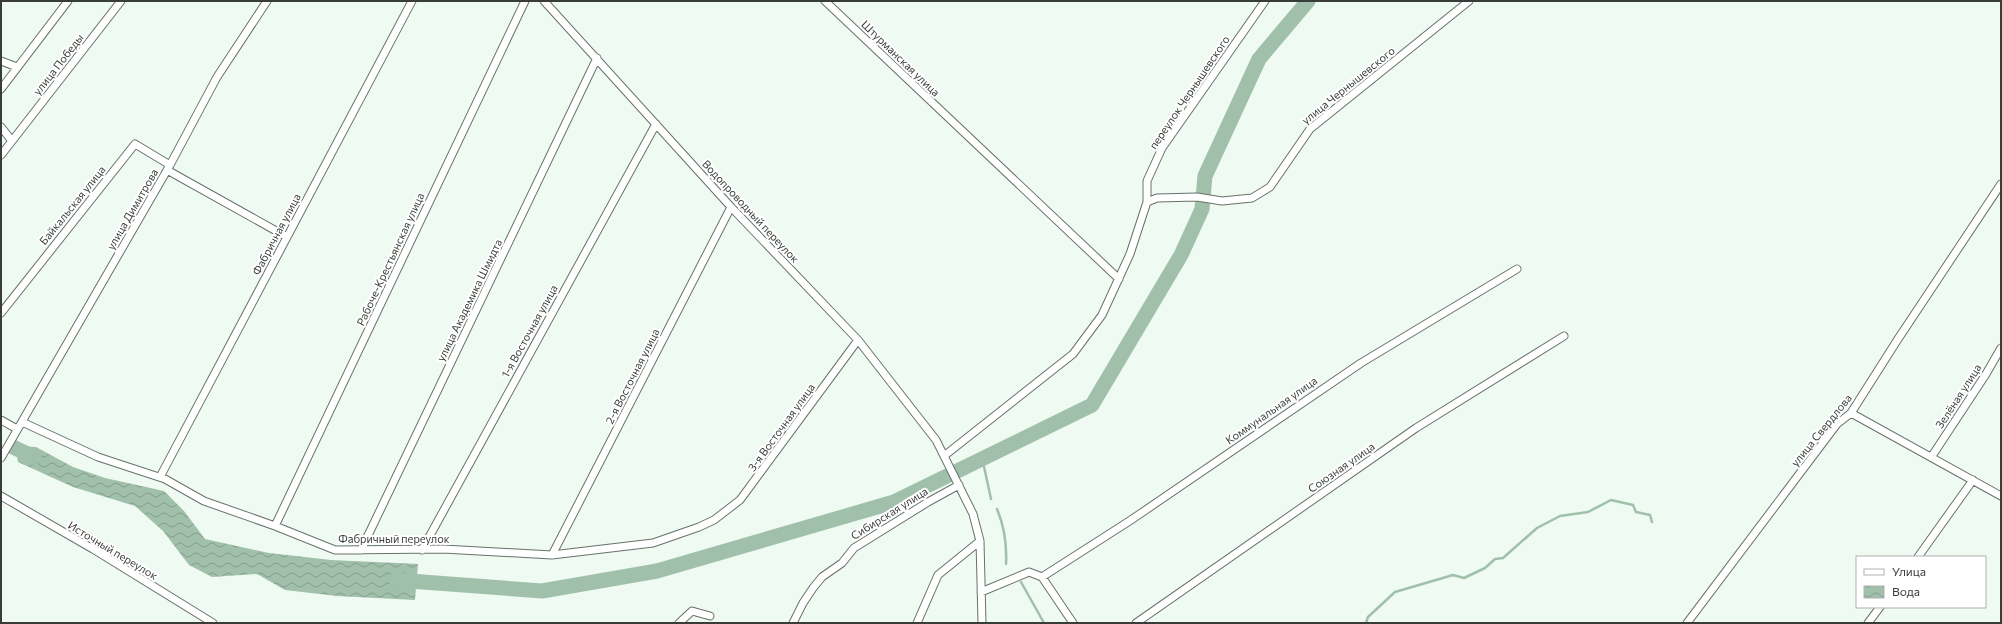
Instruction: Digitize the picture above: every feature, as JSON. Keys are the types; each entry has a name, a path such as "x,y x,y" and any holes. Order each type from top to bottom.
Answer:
{"street":[{"path":"1,89 68,1"},
{"name":"улица Победы","path":"1,155 121,1"},
{"name":"улица Димитрова","path":"1,458 169,167 217,77 267,1"},
{"name":"Фабричная улица","path":"160,477 412,1"},
{"name":"Рабоче-Крестьянская улица","path":"275,526 525,1"},
{"name":"Водопроводный переулок","path":"544,1 731,207 858,340 936,440 973,514 980,541 982,623"},
{"name":"Штурманская улица","path":"825,1 1119,279"},
{"name":"переулок Чернышевского","path":"944,456 1073,354 1102,315 1130,254 1146,202 1147,181 1162,148 1265,1"},
{"name":"улица Чернышевского","path":"1146,202 1157,198 1197,198 1222,201 1252,198 1270,187 1310,129 1469,1"},
{"name":"улица Академика Шмидта","path":"361,550 597,58"},
{"path":"1,61 17,67"},
{"name":"1-я Восточная улица","path":"422,550 656,124"},
{"path":"1,127 12,141"},
{"name":"Байкальская улица","path":"1,313 135,144 169,167"},
{"path":"169,167 287,237"},
{"name":"улица Свердлова","path":"1686,623 1837,424 1851,413 1898,338 2001,184"},
{"name":"2-я Восточная улица","path":"552,555 731,207"},
{"name":"Коммунальная улица","path":"1042,577 1131,520 1361,363 1517,269"},
{"name":"Союзная улица","path":"1136,623 1416,428 1564,336"},
{"name":"3-я Восточная улица","path":"714,520 740,500 858,340"},
{"name":"Зелёная улица","path":"1932,456 1986,374 2001,348"},
{"path":"1851,413 1932,456 2001,496"},
{"path":"1,420 17,429"},
{"name":"Фабричный переулок","path":"22,422 98,457 160,477 204,501 275,526 335,550 443,549 552,555 653,543 700,527 714,520"},
{"path":"1919,556 1973,480"},
{"name":"Сибирская улица","path":"793,623 803,603 813,588 822,577 842,563 854,548 928,502 959,485"},
{"name":"Источный переулок","path":"1,496 93,549 213,623"},
{"path":"917,623 938,575 980,541"},
{"path":"981,592 1030,572 1042,577 1073,623"},
{"path":"1868,623 1879,608"},
{"path":"679,623 692,611 710,616"}],"water":[{"path":"15,446 36,447 73,467 105,478 164,491 184,511 205,539 269,553 331,560 418,564 415,600 337,596 285,590 257,574 212,577 189,565 163,531 135,506 73,487 18,462"}],"waterway":[{"path":"396,580 542,591 657,571 894,502 1092,405 1181,255 1202,209 1205,176 1259,59 1308,1"},
{"path":"13,447 34,457"},
{"path":"983,462 991,499"},
{"path":"1366,623 1368,617 1395,592 1453,575 1464,578 1485,568 1495,559 1503,558 1537,528 1560,516 1588,512 1611,500 1633,505 1636,512 1650,515 1652,522"},
{"path":"997,509 1005,536 1006,564"},
{"path":"1021,582 1044,623"}]}
